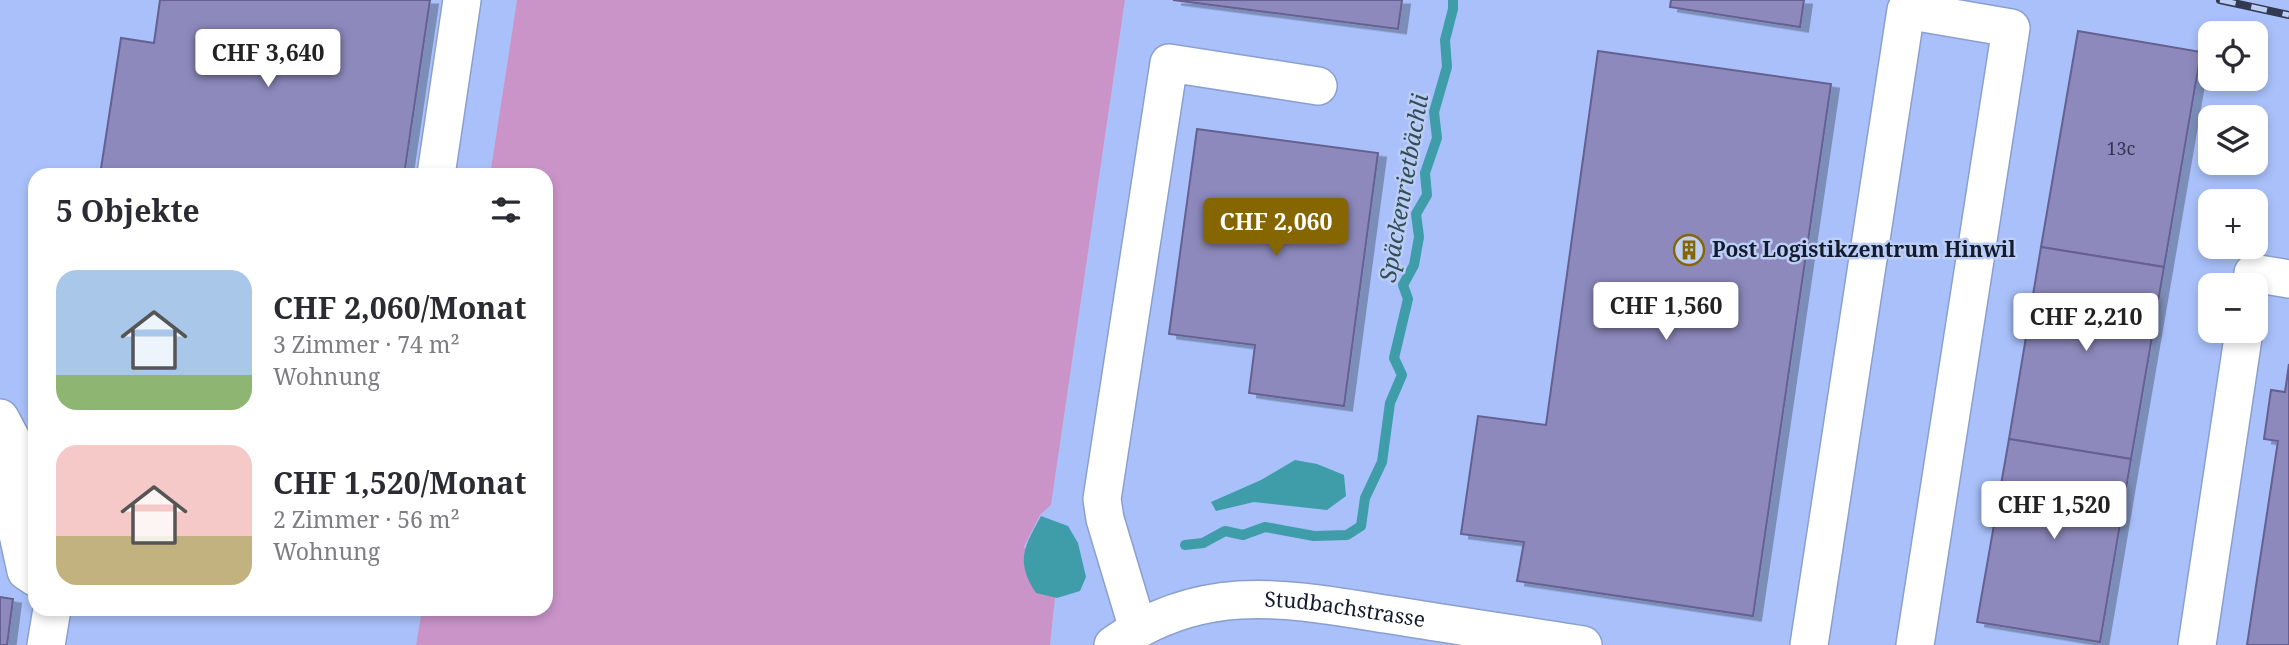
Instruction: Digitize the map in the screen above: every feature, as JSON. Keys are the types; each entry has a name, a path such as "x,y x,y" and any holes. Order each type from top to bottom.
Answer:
{"street":[{"path":"437,168 462,0"},
{"path":"1809,645 1906,10 2011,29 1915,645"},
{"path":"1125,637 1102,499 1169,62 1318,86"},
{"path":"2268,276 2289,279"},
{"path":"2197,645 2242,343"},
{"path":"0,418 17,450 17,530 28,572"},
{"name":"Studbachstrasse","path":"1125,637 1162,617 1193,606 1249,598 1276,599 1583,645"},
{"path":"46,645 51,616"}],"shaded area":[{"path":"0,0 517,0 491,168 28,168 28,616 421,616 416,645 0,645"},
{"path":"517,0 1125,0 1051,505 1040,515 1024,547 1055,598 1050,645 416,645 421,616 553,616 553,168 491,168"},
{"path":"1125,0 2289,0 2289,645 1050,645 1055,598 1024,547 1040,515 1051,505"},
{"path":"1295,460 1317,464 1344,475 1346,496 1327,510 1254,502 1216,511 1211,502 1261,480"},
{"path":"1041,516 1068,526 1078,543 1086,577 1080,591 1057,598 1036,593 1029,582 1024,554"}],"building":[{"path":"160,0 430,0 405,168 101,168 121,38 154,43"},
{"path":"1173,0 1402,0 1398,29"},
{"path":"1671,0 1804,0 1800,27 1670,7"},
{"path":"2078,31 2198,51 2198,69 2164,267 2041,247"},
{"name":"Post Logistikzentrum Hinwil","path":"1598,51 1831,84 1753,616 1517,581 1524,542 1461,534 1478,416 1546,425"},
{"path":"1197,129 1378,153 1344,406 1249,393 1255,345 1169,334"},
{"path":"2041,247 2164,267 2131,459 2009,439"},
{"path":"2289,364 2289,645 2247,645 2278,441 2264,439 2271,390 2285,392"},
{"path":"2009,439 2131,459 2100,642 1977,622"},
{"path":"0,597 13,599 7,645 0,645"}],"waterway":[{"name":"Späckenrietbächli","path":"1185,545 1203,543 1225,531 1243,535 1265,527 1314,536 1347,535 1361,526 1365,498 1382,462 1390,403 1402,375 1394,358 1408,299 1403,285 1414,265 1419,237 1416,214 1427,195 1425,173 1437,138 1434,112 1447,67 1445,40 1453,0"}],"railway":[{"path":"2220,0 2289,15"}],"place":[{"name":"Post Logistikzentrum Hinwil","path":"1689,250"}]}
